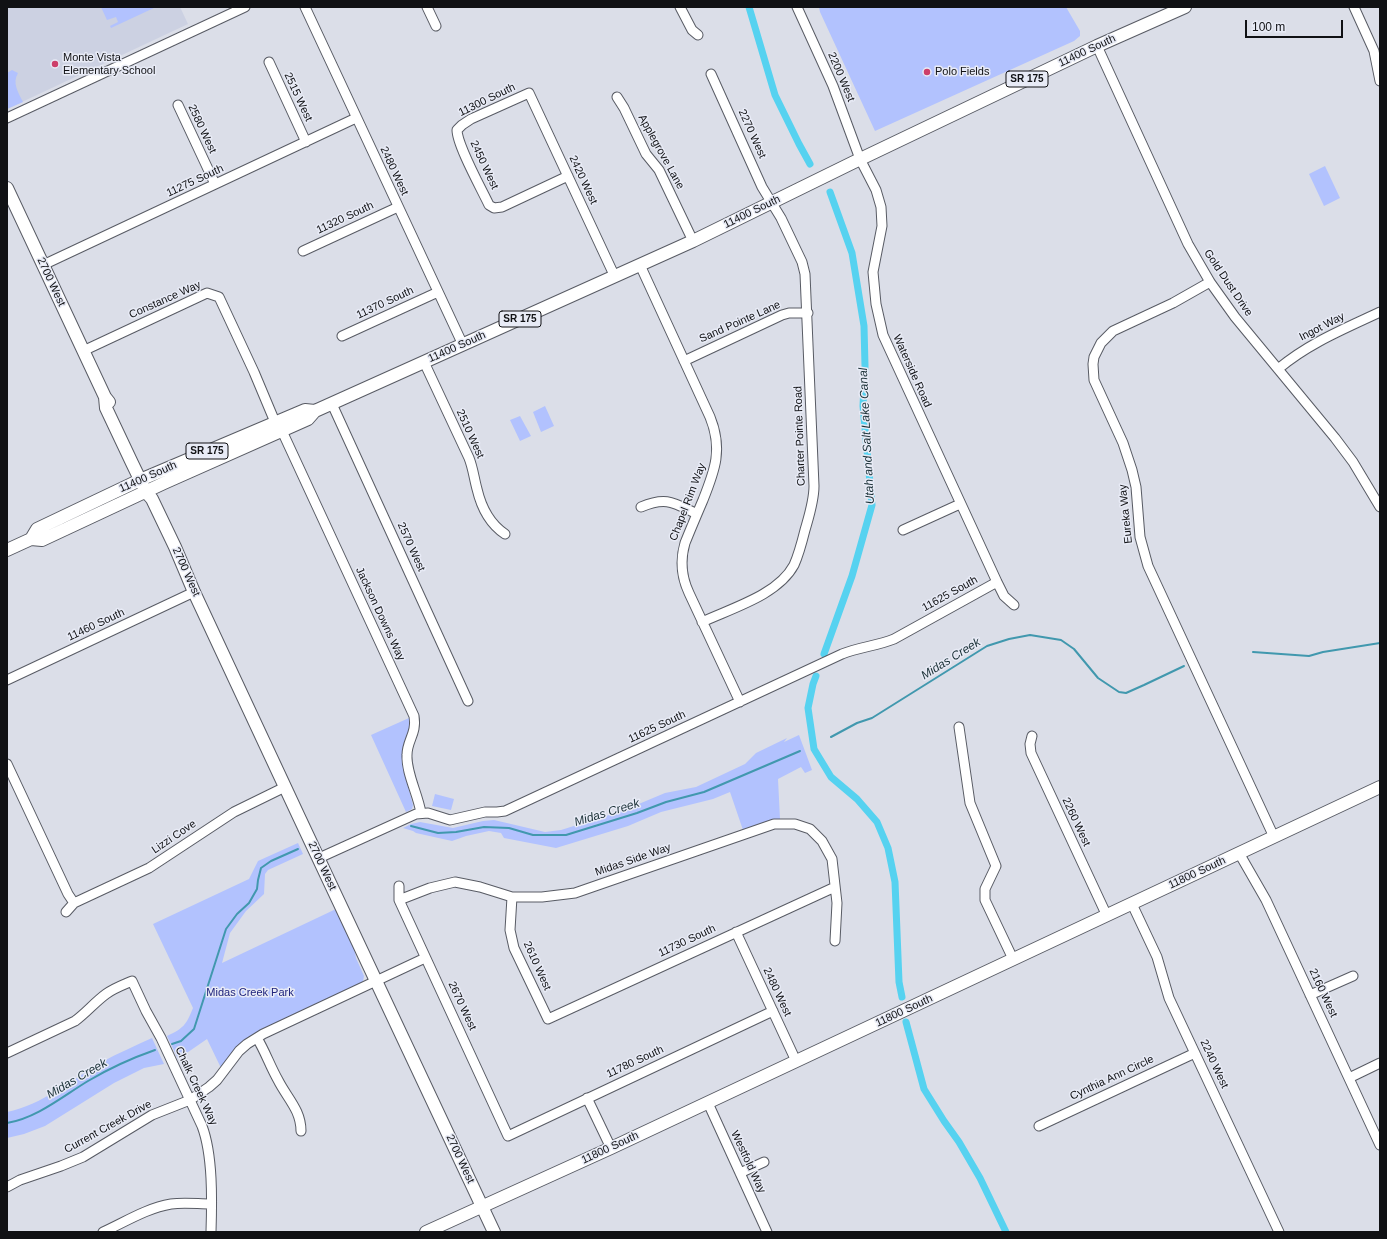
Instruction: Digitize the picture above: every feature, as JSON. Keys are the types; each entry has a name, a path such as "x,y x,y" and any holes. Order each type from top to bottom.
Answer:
{"main road":[{"name":"11400 South","path":"31,539 37,530 143,479 278,427 308,419 315,411 693,241 860,159 1097,46 1185,7"},
{"name":"2700 West","path":"7,188 105,397 106,408 143,479 194,592 494,1232"},
{"name":"11400 South","path":"7,550 31,539 42,540 150,494 278,427"},
{"name":"11800 South","path":"426,1232 708,1103 1380,787"}],"street":[{"path":"7,118 245,7"},
{"name":"2480 West","path":"305,7 463,345"},
{"path":"427,7 436,26"},
{"path":"680,7 692,30 698,35"},
{"name":"2200 West","path":"797,7 833,86 860,159"},
{"path":"1354,7 1374,51 1380,80"},
{"name":"Gold Dust Drive","path":"1097,46 1188,244 1210,282 1235,317 1335,438 1353,462 1380,508"},
{"name":"2515 West","path":"269,62 306,142"},
{"name":"2270 West","path":"711,74 762,187 771,202"},
{"name":"11300 South","path":"457,130 471,119 529,93"},
{"name":"2420 West","path":"529,93 615,277"},
{"name":"Applegrove Lane","path":"617,97 624,108 646,154 659,170 693,241"},
{"name":"2580 West","path":"178,105 215,184"},
{"name":"11275 South","path":"43,265 356,118"},
{"name":"2450 West","path":"457,130 457,136 489,205 494,208 502,207 568,176"},
{"name":"Waterside Road","path":"860,159 876,190 881,207 882,226 873,272 876,304 883,335 997,582 1004,596 1014,605"},
{"name":"Charter Pointe Road","path":"702,622 771,590 784,580 793,566 800,550 814,494 806,280 804,268 781,218 771,202"},
{"name":"11320 South","path":"303,251 398,207"},
{"name":"Chapel Rim Way","path":"640,265 715,430 717,444 713,475 684,549 682,568 686,587 740,702"},
{"name":"Eureka Way","path":"1210,282 1174,303 1121,327 1106,336 1097,349 1093,364 1093,372 1097,387 1123,443 1132,470 1136,488 1140,537 1148,566 1274,837"},
{"name":"11370 South","path":"342,336 438,292"},
{"name":"Constance Way","path":"83,351 207,293 219,297 278,427"},
{"name":"Ingot Way","path":"1278,369 1297,354 1320,340 1380,312"},
{"name":"Sand Pointe Lane","path":"684,361 782,315 808,313"},
{"name":"2510 West","path":"424,362 469,458 474,472 476,488 482,503 491,522 497,529 505,534"},
{"name":"2570 West","path":"332,404 468,701"},
{"name":"Jackson Downs Way","path":"278,427 414,716 415,728 406,756 421,812"},
{"path":"641,507 656,502 672,502 697,514"},
{"path":"903,530 960,504"},
{"name":"11625 South","path":"421,812 450,820 485,812 506,811 849,651 884,643 894,639 997,582"},
{"name":"11460 South","path":"7,680 194,592"},
{"path":"959,727 970,803 996,866 985,888 985,900 1013,959"},
{"name":"2260 West","path":"1032,736 1030,744 1031,753 1107,916"},
{"path":"7,764 68,894 74,903"},
{"name":"Lizzi Cove","path":"66,912 74,903 150,868 234,812 285,787"},
{"path":"319,858 421,812"},
{"name":"Midas Side Way","path":"399,900 430,888 455,882 480,887 512,897 542,897 575,893 774,824 795,824 810,829 822,841 832,859 837,903 835,941"},
{"name":"2160 West","path":"1239,853 1266,900 1380,1145"},
{"name":"2670 West","path":"398,886 399,900 508,1136"},
{"name":"11730 South","path":"548,1019 835,886"},
{"name":"2610 West","path":"512,897 510,930 514,948 548,1019"},
{"name":"2240 West","path":"1132,904 1157,957 1169,998 1278,1232"},
{"name":"2480 West","path":"736,932 796,1061"},
{"name":"Current Creek Drive","path":"7,1187 20,1180 61,1166 82,1156 152,1115 190,1100 217,1080 239,1051 247,1044 425,958"},
{"path":"1310,995 1352,976"},
{"name":"Chalk Creek Way","path":"7,1053 75,1021 84,1015 107,993 116,987 132,981 161,1038 206,1138 211,1204 211,1232"},
{"name":"11780 South","path":"508,1136 773,1011"},
{"path":"257,1038 279,1082 297,1112 301,1121 301,1131"},
{"name":"Cynthia Ann Circle","path":"1038,1126 1195,1053"},
{"path":"1349,1078 1380,1063"},
{"path":"587,1098 611,1148"},
{"name":"Westfold Way","path":"708,1103 767,1232"},
{"path":"740,1173 764,1162"},
{"path":"103,1232 148,1211 164,1206 182,1203 211,1204"}],"shaded area":[{"name":"Monte Vista Elementary School","path":"7,7 180,7 188,24 7,109"}],"green space":[{"path":"101,7 156,7 111,28 110,26 118,22 116,17 107,20"},
{"name":"Polo Fields","path":"819,7 1066,7 1080,31 1080,36 1074,41 875,131"},
{"path":"12,70 18,73 16,77 16,84 23,102 7,109 7,73"},
{"path":"1325,166 1340,198 1324,206 1309,174"},
{"path":"545,406 554,426 541,432 533,412"},
{"path":"520,416 531,436 520,441 510,420"},
{"path":"409,718 411,727 402,753 402,763 413,805 412,809 406,812 371,735"},
{"path":"799,735 812,770 805,773 801,767 778,779 780,819 743,830 730,792 713,799 661,812 628,826 556,848 504,838 501,833 489,831 452,841 416,833 403,828 420,822 453,828 494,820 545,832 561,830 622,811 665,793 696,787 745,764 756,753 787,738 784,742"},
{"path":"435,794 454,799 451,810 432,806"},
{"name":"Midas Creek Park","path":"298,843 303,854 268,870 265,874 264,894 246,911 230,933 222,963 336,909 354,947 356,958 364,976 363,981 238,1046 221,1068 207,1039 178,1059 167,1036 177,1031 184,1025 193,1008 153,924 249,879 258,861"},
{"path":"152,1038 164,1064 144,1068 114,1083 45,1126 24,1134 7,1138 7,1112 20,1109 44,1098 102,1062"}],"waterway":[{"name":"Utah and Salt Lake Canal","path":"749,7 775,95 810,164"},
{"name":"Utah and Salt Lake Canal","path":"824,654 852,576 872,505 863,406 865,366 864,326 852,253 830,192"},
{"name":"Midas Creek","path":"831,737 857,723 872,718 987,646 1009,639 1030,635 1061,640 1074,649 1098,678 1119,692 1126,693 1184,666"},
{"name":"Midas Creek","path":"1253,652 1309,656 1323,652 1380,643"},
{"name":"Utah and Salt Lake Canal","path":"816,676 808,708 814,749 831,777 857,799 877,822 888,848 895,882 899,982 902,997"},
{"name":"Midas Creek","path":"411,826 438,833 456,832 484,827 509,828 533,835 566,835 637,813 666,802 704,792 800,751"},
{"name":"Midas Creek","path":"172,1044 181,1041 194,1029 226,929 237,914 249,903 257,889 261,868 271,861 298,849"},
{"name":"Utah and Salt Lake Canal","path":"906,1022 924,1089 959,1142 980,1178 1006,1232"},
{"name":"Midas Creek","path":"7,1123 29,1116 105,1072 129,1060 155,1050"}],"place":[{"name":"Monte Vista Elementary School","path":"55,64"},
{"name":"Polo Fields","path":"927,72"}]}
